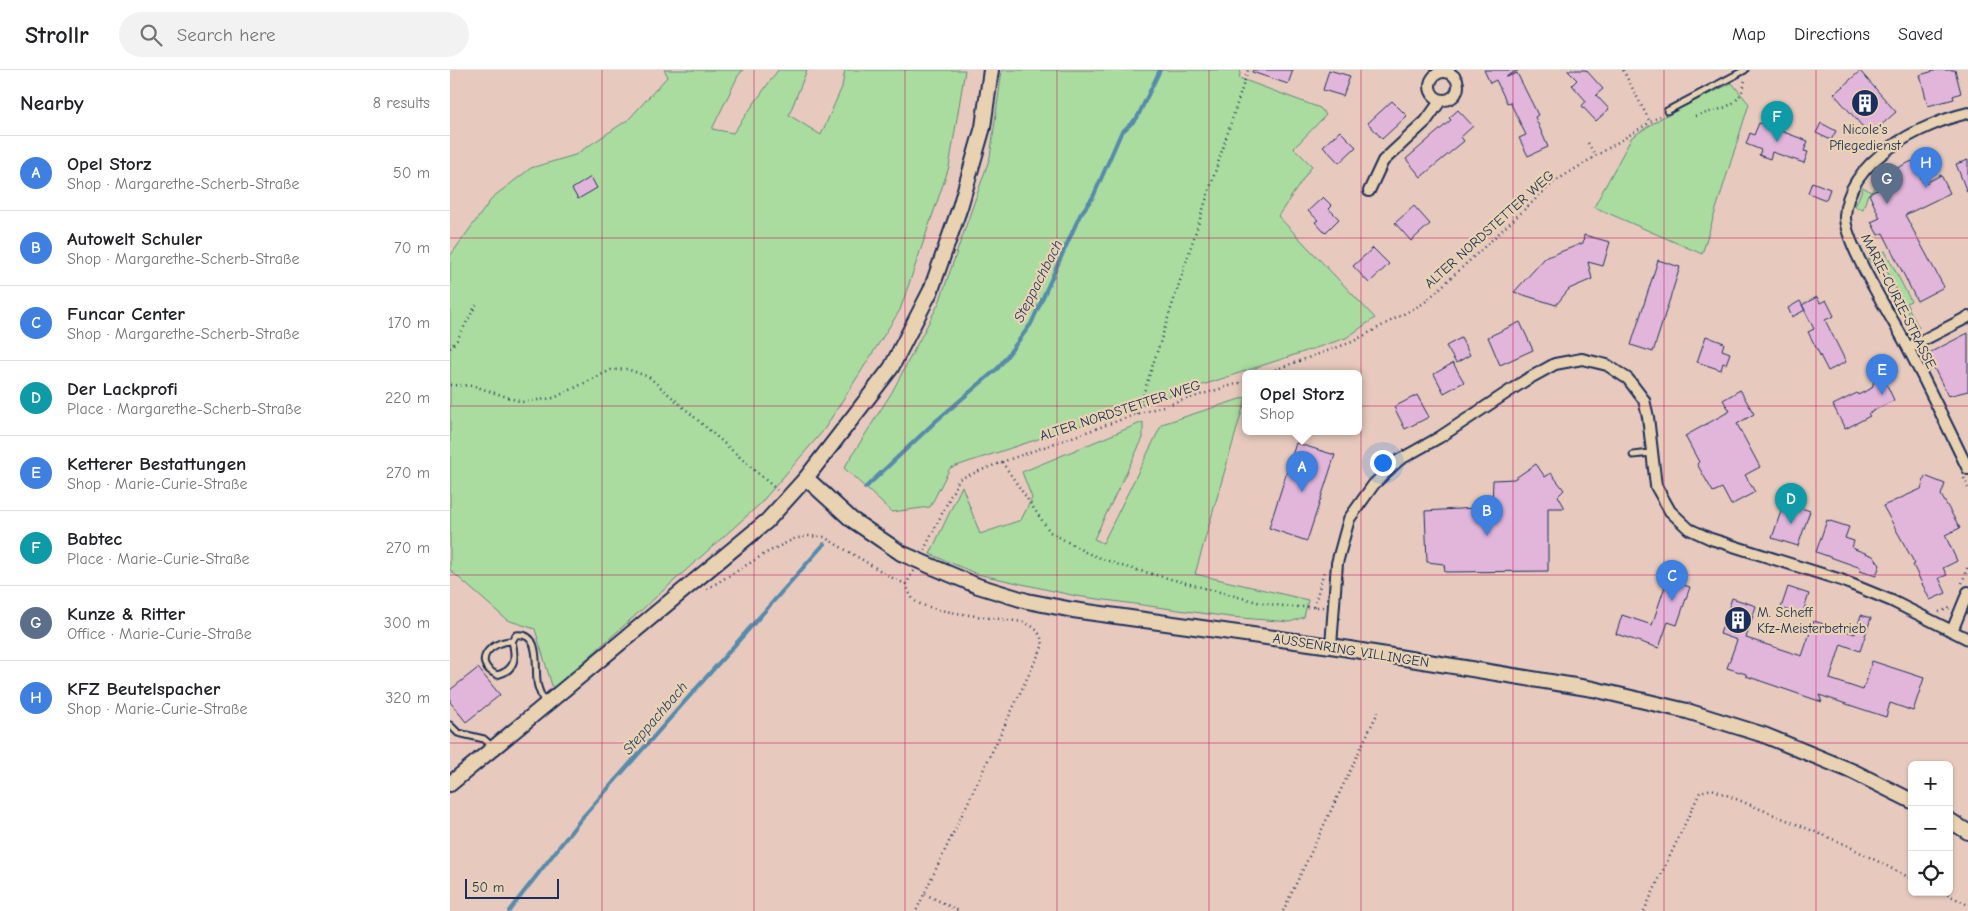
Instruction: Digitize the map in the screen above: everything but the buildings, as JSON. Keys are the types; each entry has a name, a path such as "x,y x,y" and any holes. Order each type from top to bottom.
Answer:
{"street":[{"path":"450,784 544,704 689,587 767,521 806,478 891,368 931,290 960,207 983,127 991,70"},
{"path":"1443,71 1456,78 1457,92 1451,99 1441,100 1433,96 1429,88 1431,79 1443,71"},
{"path":"1369,191 1383,161 1426,121 1441,100"},
{"name":"MARIE-CURIE-STRASSE","path":"1965,471 1908,348 1854,248 1845,218 1849,197 1869,166 1888,148 1915,132 1968,112"},
{"path":"1908,348 1968,317"},
{"path":"1330,646 1338,563 1349,519 1374,484 1399,460 1440,437 1526,380 1555,364 1582,359 1607,365 1628,379 1644,400 1648,417 1656,486 1670,512 1689,529 1711,539 1841,580 1892,601 1968,639"},
{"name":"AUSSENRING VILLINGEN","path":"806,478 850,519 901,553 978,586 1027,600 1073,610 1330,646 1594,689 1687,711 1764,735 1854,772 1908,799"},
{"path":"1952,631 1964,590"},
{"path":"1953,823 1968,832"}],"lane":[{"path":"1667,111 1745,73"},
{"path":"1633,455 1651,453"},
{"path":"512,641 502,641 492,646 485,655 484,664 488,671 497,675 506,673 512,666 515,654 512,641 516,635 524,634 531,638 535,646 537,684 544,704"},
{"path":"450,724 458,732 484,738 494,747"}],"path":[{"path":"1137,414 1248,70"},
{"path":"1623,70 1650,122"},
{"path":"1695,116 1730,106 1737,100 1742,92 1745,73"},
{"name":"ALTER NORDSTETTER WEG","path":"1274,370 1352,342 1424,303 1554,182 1594,155 1667,111"},
{"path":"1588,143 1594,155"},
{"path":"450,348 476,305"},
{"path":"450,385 474,386 522,402 554,398 610,370 627,369 650,377 788,500"},
{"name":"ALTER NORDSTETTER WEG","path":"921,556 959,479 1137,414 1242,381"},
{"path":"1002,462 1050,532 1087,553 1122,566 1261,603 1290,607 1327,607"},
{"path":"1965,471 1968,488"},
{"path":"689,587 697,596 768,552 794,539 808,536 824,536 896,580 906,584"},
{"path":"916,911 1043,645 1040,634 1034,627 1023,622 930,608 915,602 908,592 906,584 917,564"},
{"path":"1314,607 1326,564"},
{"path":"1964,590 1968,566"},
{"path":"1934,611 1947,610 1954,604"},
{"path":"1283,911 1378,712"},
{"path":"1644,911 1700,792 1712,789 1842,843 1908,877"},
{"path":"924,894 959,911"},
{"path":"1950,896 1968,905"}],"green space":[{"path":"664,70 743,70 738,76 712,129 733,133 778,70 807,70 789,115 821,135 842,87 845,70 965,70 949,167 900,310 823,431 759,505 553,689 535,629 507,620 450,570 450,256 493,197 531,168 575,155 629,119 668,76"},
{"path":"1002,70 1241,70 1239,78 1320,108 1326,115 1294,148 1312,166 1278,216 1375,318 1346,338 1249,370 1242,370 1242,372 950,468 930,507 892,512 844,468 892,392 939,303 990,157"},
{"path":"1732,83 1749,104 1702,254 1594,207 1632,137 1666,115"},
{"path":"1885,174 1890,183 1868,194 1863,209 1855,207 1863,187 1871,192"},
{"path":"1885,251 1911,301 1906,303 1919,328 1916,329 1881,259 1871,263 1868,259"},
{"path":"1242,398 1242,411 1195,574 1308,600 1304,617 1290,622 1230,617 1076,596 977,574 930,554 962,486 980,534 1021,520 1032,498 1022,472 1143,422 1143,438 1094,539 1103,543 1162,424"}],"waterway":[{"name":"Steppachbach","path":"865,488 936,421 998,368 1031,324 1080,215 1093,197 1121,133 1137,118 1160,70"},
{"name":"Steppachbach","path":"509,911 581,819 824,544"}],"place":[{"name":"Nicole's Pflegedienst","path":"1865,103"},
{"name":"Babtec","path":"1777,142"},
{"name":"KFZ Beutelspacher","path":"1926,188"},
{"name":"Kunze & Ritter","path":"1887,204"},
{"name":"Ketterer Bestattungen","path":"1882,395"},
{"name":"Opel Storz","path":"1302,492"},
{"name":"Der Lackprofi","path":"1791,524"},
{"name":"Autowelt Schuler","path":"1487,536"},
{"name":"Funcar Center","path":"1672,601"},
{"name":"M. Scheff Kfz-Meisterbetrieb","path":"1738,620"}]}
